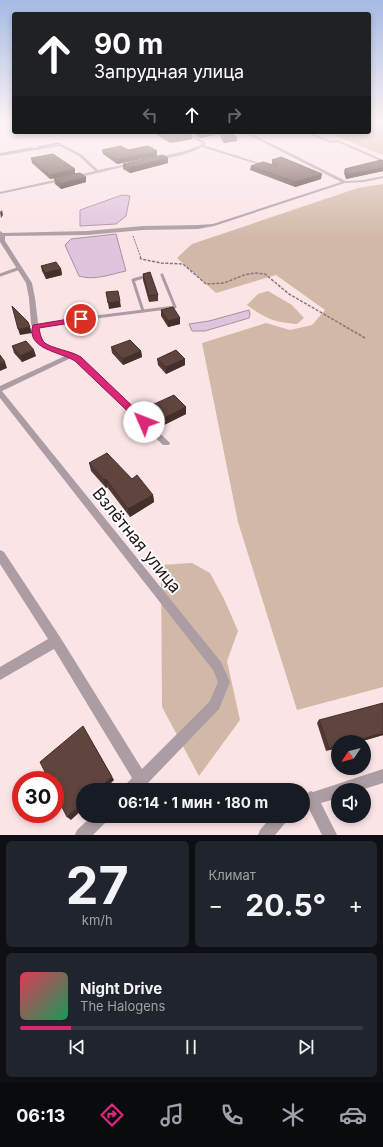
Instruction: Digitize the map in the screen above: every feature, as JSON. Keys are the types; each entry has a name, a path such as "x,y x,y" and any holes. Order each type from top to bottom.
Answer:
{"street":[{"path":"87,162 98,172"},
{"path":"305,162 345,182"},
{"path":"0,192 135,163"},
{"path":"166,443 78,359 72,355 42,345 37,336 35,327 35,311 29,284 2,241 1,234 87,233 130,229 198,227 214,225 345,182 364,181 383,177"},
{"path":"0,389 72,355"},
{"name":"Взлётная улица","path":"0,394 217,666 224,682 214,704 208,713 141,780"},
{"path":"0,556 56,641 141,780 138,783"},
{"path":"0,674 56,641"},
{"path":"310,799 383,776"},
{"path":"310,805 330,835"},
{"path":"82,835 95,823"},
{"path":"265,835 276,823"}],"lane":[{"path":"255,162 268,166"},
{"path":"0,276 20,268"},
{"path":"143,311 133,280 150,275"},
{"path":"35,327 175,307 162,275"}],"path":[{"path":"130,229 142,258 161,263 183,264 206,284 224,283 249,274 265,274 289,294 365,338"}],"shaded area":[{"path":"383,184 383,687 297,710 238,522 202,343 266,323 290,330 312,325 325,310 276,275 216,293 177,258 192,244 358,188"},
{"path":"122,195 130,196 126,216 116,224 80,226 80,210"},
{"path":"116,234 126,271 91,278 79,276 65,245 71,239"},
{"path":"268,291 292,305 304,318 297,324 276,321 265,317 247,305 258,294"},
{"path":"249,310 249,318 205,331 192,331 189,324 209,321"},
{"path":"192,563 210,573 224,599 238,631 227,661 240,720 199,776 162,707 161,565"}],"building":[{"path":"35,162 65,162 75,169 49,175"},
{"path":"132,162 153,162 129,168 123,164"},
{"path":"263,162 277,166 279,162 293,162 322,174 295,182 251,166"},
{"path":"373,162 383,162 383,168 346,175 345,169"},
{"path":"80,173 86,177 61,184 54,178"},
{"path":"56,262 61,269 45,273 41,266"},
{"path":"150,272 158,295 149,296 143,274"},
{"path":"118,291 120,301 108,303 106,292"},
{"path":"12,306 28,322 30,327 18,329"},
{"path":"173,307 180,318 168,321 161,310"},
{"path":"130,340 141,351 123,359 111,347"},
{"path":"26,341 34,350 20,356 12,346"},
{"path":"176,350 185,359 166,367 157,359"},
{"path":"0,355 5,362 0,364"},
{"path":"174,395 186,407 164,418 152,405"},
{"path":"107,453 132,479 137,475 153,495 128,509 106,479 104,480 89,463"},
{"path":"383,703 383,733 371,736 371,735 331,735 331,748 329,748 319,720"},
{"path":"83,726 112,777 105,783 76,783 76,809 67,817 64,811 64,771 44,771 40,762"}],"route":[{"path":"81,319 35,327 35,330 42,345 72,355 78,359 144,422"}]}
